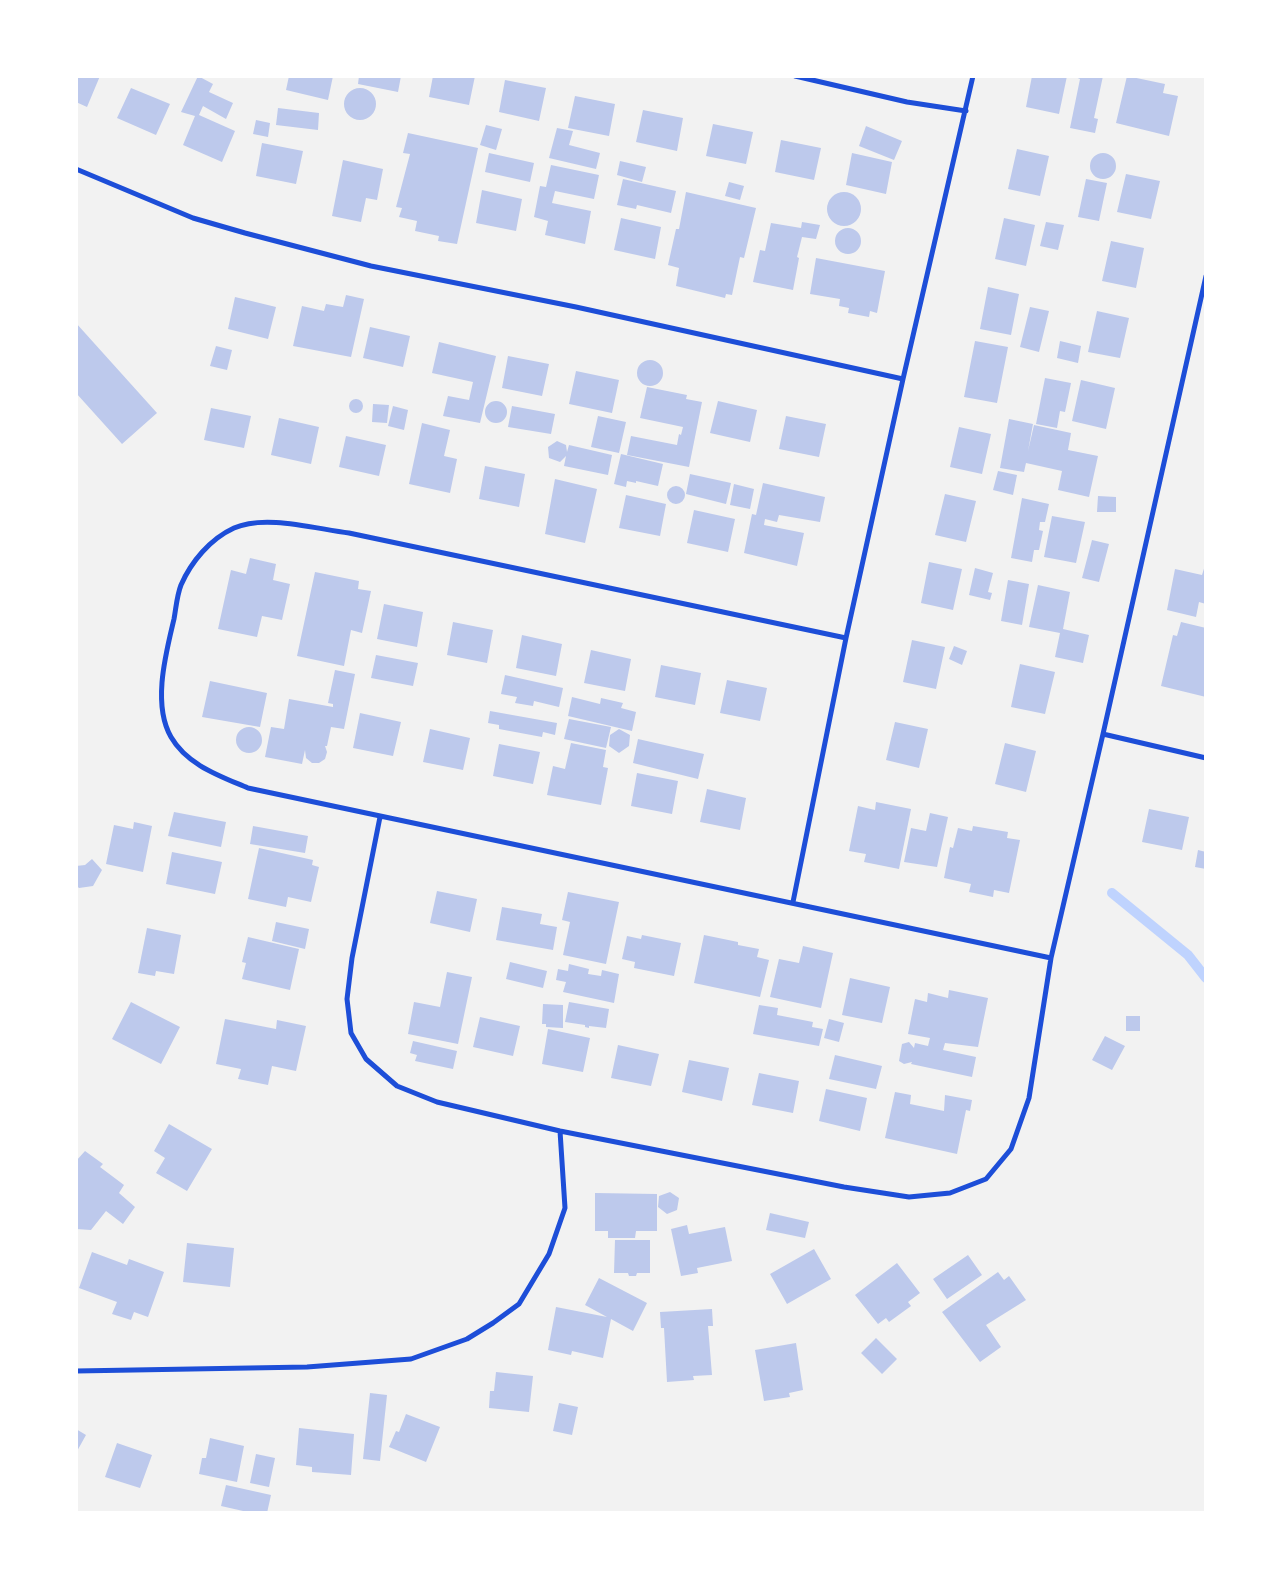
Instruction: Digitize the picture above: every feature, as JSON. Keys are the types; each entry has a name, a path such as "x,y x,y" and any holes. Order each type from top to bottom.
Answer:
{"street":[{"path":"795,76 907,102 966,111"},
{"path":"793,902 846,638 973,76"},
{"path":"76,169 193,218 361,263 903,379"},
{"path":"380,817 352,958 347,999 351,1033 366,1059 397,1086 438,1102 560,1131 844,1187 909,1197 950,1193 986,1179 1004,1159 1017,1138 1029,1098 1051,958 1206,276"},
{"path":"846,638 349,533 280,523 251,522 234,528 214,540 198,557 181,586 164,660 161,702 170,736 183,755 213,773 248,788 1051,958"},
{"path":"1103,734 1206,758"},
{"path":"76,1371 307,1367 412,1359 467,1339 519,1304 549,1254 565,1208 560,1131"}],"building":[{"path":"76,76 100,76 87,107 76,102"},
{"path":"198,76 213,84 209,92 233,103 226,119 203,106 199,115 235,131 222,162 183,145 195,116 181,112"},
{"path":"289,76 333,76 328,100 286,90"},
{"path":"359,76 401,76 398,92 358,84"},
{"path":"433,76 475,76 469,105 429,97"},
{"path":"1032,76 1067,76 1059,114 1026,107"},
{"path":"1073,76 1103,76 1094,118 1098,119 1095,133 1070,128 1080,79"},
{"path":"1127,76 1165,84 1163,93 1178,96 1169,136 1116,123"},
{"path":"505,80 546,88 539,121 499,112"},
{"path":"131,88 170,104 156,135 117,118"},
{"path":"360,88 366,89 371,93 375,98 375,110 371,115 366,119 360,120 354,119 349,115 345,110 344,104 345,98 349,93 354,89"},
{"path":"575,96 615,104 609,136 568,128"},
{"path":"278,108 319,113 318,130 276,125"},
{"path":"643,110 683,118 677,151 636,142"},
{"path":"256,120 270,123 268,137 253,134"},
{"path":"713,124 753,132 746,164 706,156"},
{"path":"486,125 502,129 496,150 480,145"},
{"path":"866,126 902,141 894,160 859,146"},
{"path":"557,128 573,131 569,145 600,153 596,169 549,158"},
{"path":"408,133 478,148 457,244 438,241 439,236 415,231 417,221 399,217 402,208 396,207 410,154 403,153"},
{"path":"781,140 821,148 814,180 775,172"},
{"path":"262,143 303,151 296,184 256,176"},
{"path":"1017,149 1049,156 1040,196 1008,189"},
{"path":"489,153 534,163 530,182 485,172"},
{"path":"852,153 892,162 886,194 846,185"},
{"path":"1103,153 1112,157 1116,166 1112,175 1103,179 1094,175 1090,166 1094,157"},
{"path":"343,160 383,169 377,200 366,198 361,222 332,216"},
{"path":"620,161 646,167 642,182 617,175"},
{"path":"551,165 599,175 594,199 555,191 552,203 591,211 585,244 545,235 548,221 534,217 540,186 546,187"},
{"path":"1126,174 1160,181 1151,219 1117,212"},
{"path":"623,179 676,191 671,213 637,205 636,209 617,205"},
{"path":"1086,179 1107,183 1099,221 1078,217"},
{"path":"729,182 744,186 740,200 725,196"},
{"path":"482,190 522,199 516,231 476,223"},
{"path":"686,192 756,208 744,258 740,257 732,295 726,294 725,298 676,286 679,268 668,265 676,229 679,229"},
{"path":"844,192 856,197 861,209 856,221 844,226 832,221 827,209 832,197"},
{"path":"621,218 661,227 655,259 614,250"},
{"path":"1004,218 1035,225 1026,266 995,259"},
{"path":"802,222 820,225 816,239 802,237 797,257 799,258 793,290 753,282 760,250 765,251 771,223 801,228"},
{"path":"1046,222 1064,225 1058,250 1040,246"},
{"path":"848,228 857,232 861,241 857,250 848,254 839,250 835,241 839,232"},
{"path":"1111,241 1144,248 1136,288 1102,281"},
{"path":"816,258 885,271 877,313 870,311 869,317 848,313 849,308 839,306 840,299 810,294"},
{"path":"988,287 1019,294 1011,335 980,329"},
{"path":"346,295 364,299 351,357 293,346 302,306 324,311 326,304 343,307"},
{"path":"235,297 276,307 268,339 228,329"},
{"path":"1030,307 1049,311 1039,352 1020,347"},
{"path":"1097,311 1129,318 1120,358 1088,352"},
{"path":"76,323 157,413 122,444 76,393"},
{"path":"370,327 410,336 403,367 363,358"},
{"path":"975,341 1008,347 997,403 964,397"},
{"path":"1060,341 1081,346 1078,363 1057,358"},
{"path":"439,342 496,356 480,423 443,416 448,396 469,400 473,382 432,373"},
{"path":"216,346 232,350 227,370 210,366"},
{"path":"508,356 549,364 542,396 502,388"},
{"path":"650,360 659,364 663,373 659,382 650,386 641,382 637,373 641,364"},
{"path":"576,371 619,380 612,413 569,404"},
{"path":"1045,378 1071,383 1065,412 1060,411 1057,428 1036,424"},
{"path":"1081,380 1115,388 1106,429 1072,421"},
{"path":"647,387 687,395 686,399 702,402 689,467 627,455 631,436 677,445 679,434 681,435 683,427 640,418"},
{"path":"353,399 359,399 363,406 359,413 353,413 349,409 349,403"},
{"path":"496,401 504,404 507,412 504,420 496,423 488,420 485,412 488,404"},
{"path":"718,401 757,410 750,442 710,433"},
{"path":"373,404 389,405 387,423 372,422"},
{"path":"393,406 408,410 404,430 388,426"},
{"path":"512,406 555,414 551,434 508,427"},
{"path":"211,408 251,416 244,448 204,440"},
{"path":"598,416 626,422 619,453 591,447"},
{"path":"786,416 826,424 819,457 779,449"},
{"path":"279,418 319,427 311,464 271,455"},
{"path":"1009,419 1033,424 1028,451 1034,425 1071,433 1068,450 1098,456 1089,497 1058,490 1062,471 1026,463 1024,472 1000,468"},
{"path":"422,423 450,430 444,456 457,459 450,493 409,484"},
{"path":"959,427 991,434 982,474 950,467"},
{"path":"346,436 386,445 379,476 339,467"},
{"path":"557,441 566,445 567,452 569,445 612,455 608,475 564,466 566,456 560,462 549,458 548,447"},
{"path":"621,454 663,464 658,486 636,481 636,483 627,481 626,487 614,484"},
{"path":"485,466 525,474 519,507 479,499"},
{"path":"998,471 1017,475 1013,495 993,490"},
{"path":"690,474 731,483 726,504 686,494"},
{"path":"555,479 597,489 585,543 545,534"},
{"path":"763,483 825,497 820,522 779,515 777,522 765,519 764,525 804,533 797,566 744,553 752,514 756,515"},
{"path":"734,484 754,489 750,509 730,505"},
{"path":"672,486 680,486 685,491 683,502 672,504 667,499 667,491"},
{"path":"945,494 976,501 966,542 935,535"},
{"path":"626,495 666,504 660,536 619,528"},
{"path":"1098,496 1116,497 1116,512 1097,512"},
{"path":"1022,498 1049,504 1045,522 1040,522 1039,530 1043,531 1039,550 1034,550 1032,562 1011,558"},
{"path":"694,510 735,519 728,552 687,543"},
{"path":"1052,516 1085,522 1076,563 1044,557"},
{"path":"1092,540 1109,544 1099,582 1082,578"},
{"path":"250,558 276,564 273,580 290,584 282,620 262,616 257,637 218,629 231,570 246,574"},
{"path":"929,562 962,569 953,610 921,603"},
{"path":"1206,562 1206,604 1199,602 1196,617 1167,610 1175,569 1202,575"},
{"path":"975,568 993,573 988,592 992,593 990,600 969,595"},
{"path":"315,572 359,581 358,589 371,591 362,633 351,630 344,666 297,656"},
{"path":"1008,580 1029,584 1022,625 1001,621"},
{"path":"1038,585 1070,592 1063,629 1089,635 1083,663 1055,657 1060,633 1029,627"},
{"path":"384,604 423,612 417,647 377,639"},
{"path":"453,622 493,630 487,663 447,655"},
{"path":"1181,622 1206,628 1206,697 1161,686 1173,635 1177,636"},
{"path":"522,635 562,644 556,676 516,668"},
{"path":"912,640 945,647 936,689 903,682"},
{"path":"954,646 967,651 962,665 949,659"},
{"path":"591,650 631,659 625,691 584,683"},
{"path":"376,655 418,663 413,686 371,678"},
{"path":"1020,664 1055,672 1045,714 1011,707"},
{"path":"661,665 701,673 695,705 655,697"},
{"path":"335,670 355,674 344,729 331,727 327,746 325,746 327,752 325,759 319,763 312,763 306,758 305,750 302,764 265,757 271,727 284,729 289,699 333,707 333,704 328,703"},
{"path":"505,675 563,688 559,707 534,701 533,706 515,703 517,697 501,694"},
{"path":"727,680 767,688 760,721 720,713"},
{"path":"210,681 267,693 260,727 202,717"},
{"path":"572,697 600,704 601,698 623,703 621,708 636,712 632,731 568,716"},
{"path":"490,711 557,723 555,735 543,732 542,737 499,729 499,725 488,723"},
{"path":"360,713 401,722 393,756 353,748"},
{"path":"569,719 611,727 606,748 564,739"},
{"path":"895,722 928,729 919,768 886,760"},
{"path":"249,727 258,731 262,740 258,749 249,753 240,749 236,740 240,731"},
{"path":"430,729 470,738 463,770 423,762"},
{"path":"619,729 630,735 629,746 619,753 609,746 610,735"},
{"path":"638,739 704,754 698,779 633,763"},
{"path":"571,743 606,750 603,767 608,768 601,805 547,795 553,766 565,769"},
{"path":"1005,743 1036,751 1026,792 995,784"},
{"path":"499,744 540,752 533,784 493,776"},
{"path":"637,773 678,781 672,814 631,806"},
{"path":"707,789 746,798 740,830 700,822"},
{"path":"876,802 911,809 899,869 864,862 866,854 849,851 858,806 875,810"},
{"path":"1149,809 1189,817 1182,850 1142,842"},
{"path":"174,812 226,822 221,847 168,836"},
{"path":"930,813 948,817 937,867 904,862 911,828 926,831"},
{"path":"134,822 152,826 143,872 106,864 114,825 133,829"},
{"path":"253,826 308,836 305,853 250,844"},
{"path":"973,826 1008,832 1007,838 1020,840 1009,893 994,890 993,897 969,892 971,884 944,878 950,847 953,848 958,828 972,831"},
{"path":"259,848 313,860 312,865 319,867 311,902 288,897 286,907 248,899"},
{"path":"1198,850 1206,852 1206,869 1195,867"},
{"path":"172,852 222,862 215,894 166,884"},
{"path":"92,859 102,870 93,886 79,888 76,885 76,866 85,865"},
{"path":"437,891 477,899 470,932 430,923"},
{"path":"568,892 619,902 606,964 563,955 570,922 562,920"},
{"path":"502,907 542,914 540,924 557,927 553,950 496,940"},
{"path":"276,922 309,929 305,949 272,941"},
{"path":"147,928 181,935 174,974 156,971 155,976 138,973"},
{"path":"642,935 681,943 674,976 634,968 635,962 622,959 627,936 641,939"},
{"path":"704,935 738,942 738,945 759,949 757,957 769,960 760,997 694,983"},
{"path":"248,937 299,949 290,990 242,979 246,963 242,962"},
{"path":"803,946 833,953 821,1008 770,997 779,959 799,963"},
{"path":"510,962 547,971 543,988 506,979"},
{"path":"569,964 589,969 588,974 601,976 602,970 619,974 614,1003 563,992 566,982 556,980 558,969 568,971"},
{"path":"447,972 472,977 458,1044 408,1034 414,1002 440,1007"},
{"path":"850,978 890,987 882,1023 842,1015"},
{"path":"949,990 988,998 978,1047 945,1043 943,1050 976,1057 972,1077 911,1064 912,1062 904,1064 899,1061 902,1044 909,1042 914,1048 915,1043 928,1046 930,1038 908,1034 915,999 927,1002 928,993 948,998"},
{"path":"131,1002 180,1027 161,1064 112,1039"},
{"path":"569,1002 609,1009 606,1028 589,1026 589,1028 585,1027 585,1025 565,1022"},
{"path":"543,1004 563,1005 563,1028 546,1027 546,1024 542,1024"},
{"path":"759,1005 778,1008 777,1015 813,1022 812,1027 823,1029 819,1046 753,1034"},
{"path":"1126,1016 1140,1016 1140,1031 1126,1031"},
{"path":"480,1017 520,1026 513,1056 473,1047"},
{"path":"225,1019 276,1029 277,1020 306,1026 296,1071 272,1066 268,1085 238,1079 241,1069 216,1064"},
{"path":"829,1019 844,1023 839,1042 824,1038"},
{"path":"548,1029 590,1038 583,1072 542,1064"},
{"path":"1105,1036 1125,1046 1112,1070 1092,1060"},
{"path":"413,1041 457,1051 453,1069 415,1061 417,1055 410,1053"},
{"path":"618,1045 659,1054 651,1086 611,1078"},
{"path":"835,1055 882,1066 876,1089 829,1079"},
{"path":"689,1060 729,1068 722,1101 682,1092"},
{"path":"759,1073 799,1081 793,1113 752,1105"},
{"path":"826,1089 867,1098 860,1131 819,1121"},
{"path":"895,1092 911,1095 910,1104 944,1111 945,1095 972,1100 970,1111 966,1110 957,1154 885,1138"},
{"path":"169,1124 212,1149 187,1191 156,1173 165,1158 154,1151"},
{"path":"85,1151 103,1164 100,1167 124,1185 119,1193 135,1207 123,1224 106,1211 91,1230 76,1229 76,1161"},
{"path":"670,1192 679,1198 677,1210 667,1214 658,1207 659,1196"},
{"path":"595,1193 657,1194 657,1231 636,1231 635,1238 608,1238 608,1231 595,1231"},
{"path":"770,1213 809,1222 805,1238 766,1230"},
{"path":"687,1225 689,1234 725,1227 732,1261 697,1268 698,1273 681,1276 671,1229"},
{"path":"615,1240 650,1240 650,1273 637,1273 636,1276 629,1276 628,1273 614,1273"},
{"path":"187,1243 234,1248 230,1287 183,1282"},
{"path":"814,1249 831,1279 787,1304 770,1274"},
{"path":"92,1252 127,1265 129,1259 164,1272 148,1317 134,1312 131,1320 112,1314 117,1302 79,1288"},
{"path":"968,1255 982,1275 947,1299 933,1279"},
{"path":"897,1263 920,1293 908,1302 911,1306 889,1322 886,1318 878,1324 855,1295"},
{"path":"998,1272 1004,1280 1009,1276 1026,1300 986,1325 1001,1347 980,1362 942,1312"},
{"path":"599,1278 647,1303 633,1331 611,1319 603,1358 572,1351 571,1355 548,1350 556,1307 607,1317 585,1305"},
{"path":"712,1309 713,1326 708,1326 712,1375 693,1376 694,1380 667,1382 664,1328 661,1328 660,1312"},
{"path":"876,1338 897,1359 882,1374 861,1353"},
{"path":"796,1343 803,1390 789,1393 790,1397 764,1401 755,1350"},
{"path":"496,1372 533,1376 529,1412 489,1408 490,1391 494,1391"},
{"path":"370,1393 387,1395 380,1461 363,1459"},
{"path":"559,1403 578,1407 572,1435 553,1431"},
{"path":"406,1414 440,1427 426,1462 389,1447 396,1431 399,1432"},
{"path":"299,1428 354,1434 351,1475 312,1472 312,1467 296,1465"},
{"path":"76,1429 86,1435 76,1453"},
{"path":"210,1438 244,1446 237,1482 199,1474 202,1458 206,1458"},
{"path":"117,1443 152,1455 140,1488 105,1477"},
{"path":"256,1454 275,1458 269,1487 250,1483"},
{"path":"226,1485 271,1495 267,1513 252,1513 221,1506"}],"waterway":[{"path":"1112,893 1188,955 1206,978"}]}
